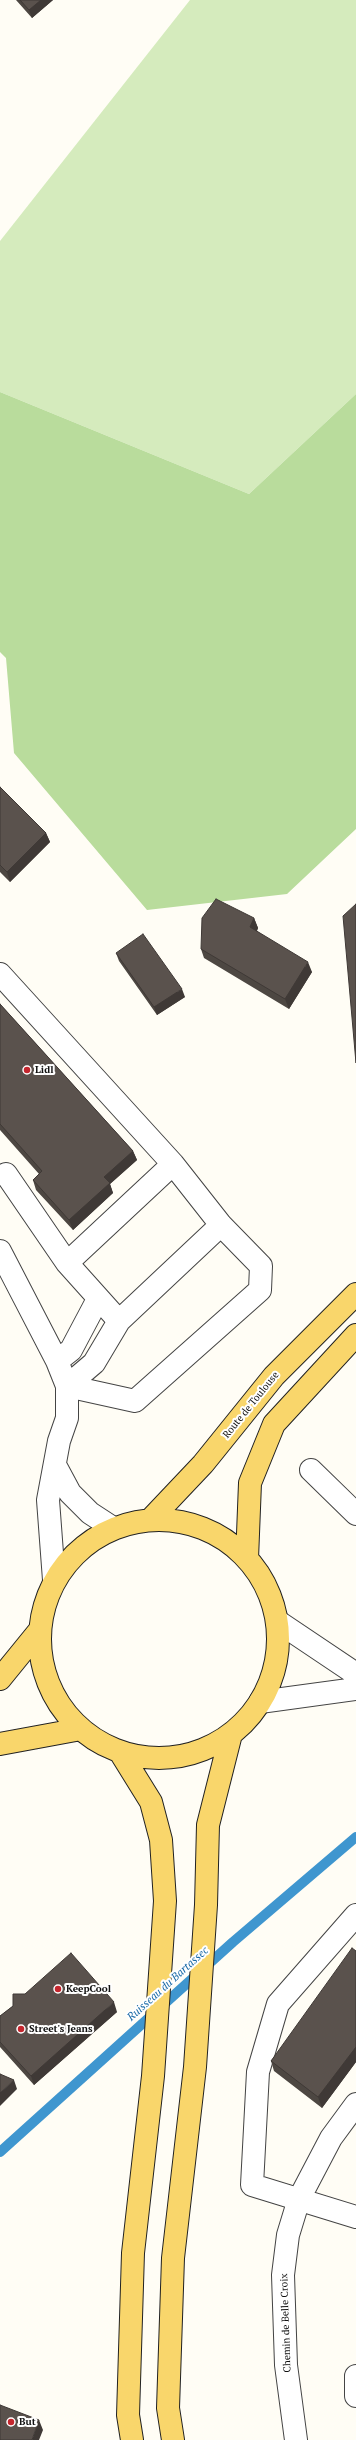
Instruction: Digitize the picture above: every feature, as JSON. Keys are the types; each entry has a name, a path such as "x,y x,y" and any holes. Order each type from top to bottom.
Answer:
{"main road":[{"name":"Route de Toulouse","path":"150,1520 204,1464 274,1376 356,1294"},
{"path":"247,1558 250,1483 274,1424 356,1335"},
{"path":"150,1520 186,1522 219,1536 247,1558 267,1587 277,1621 278,1649 272,1677 260,1702 247,1719 231,1734 197,1752 158,1758 120,1752 99,1742 81,1729 57,1702 42,1668 39,1631 44,1604 54,1580 70,1558 89,1541 113,1528 150,1520"},
{"path":"0,1679 39,1631"},
{"path":"0,1744 81,1729"},
{"path":"173,2440 168,2408 173,2258 195,2067 206,1905 208,1825 231,1734"},
{"path":"120,1752 151,1802 161,1840 165,1901 153,2076 134,2253 128,2415 132,2440"}],"street":[{"path":"0,974 173,1164 221,1225 261,1266 260,1290 135,1401 67,1386"},
{"path":"67,1263 173,1164"},
{"path":"6,1174 67,1263 119,1321"},
{"path":"67,1386 94,1363 119,1321 221,1225"},
{"path":"0,1251 57,1361 67,1386 67,1418 59,1440 48,1500 54,1580"},
{"path":"57,1361 71,1350 98,1299"},
{"path":"55,1465 70,1493 90,1513 113,1528"},
{"path":"311,1470 356,1514"},
{"path":"277,1621 356,1674"},
{"path":"260,1702 356,1689"},
{"path":"356,1916 278,2004 258,2072 252,2185 356,2217"},
{"name":"Chemin de Belle Croix","path":"296,2440 286,2365 283,2275 288,2235 299,2199 331,2138 356,2104"},
{"path":"356,2376 356,2396"}],"green space":[{"path":"190,0 356,0 356,394 249,494 0,392 0,241"},
{"path":"0,392 249,494 356,394 356,829 287,894 147,910 14,753 6,658 0,652"}],"building":[{"path":"20,0 41,0 29,10"},
{"path":"0,787 46,833 7,872 0,865"},
{"path":"216,899 254,918 250,927 308,962 285,999 201,949 202,918"},
{"path":"356,904 356,1063 343,916"},
{"path":"143,934 182,989 154,1007 116,953"},
{"name":"Lidl","path":"0,1004 133,1151 104,1177 110,1183 69,1220 33,1180 42,1171 0,1124"},
{"path":"352,1948 356,1951 356,2047 318,2097 271,2061"},
{"path":"71,1953 114,2002 31,2076 0,2042 0,2016 13,2006 13,1994 25,1994"},
{"path":"0,2074 14,2080 0,2093"},
{"name":"But","path":"0,2405 39,2420 32,2440 0,2440"}],"waterway":[{"name":"Ruisseau du Bartassec","path":"0,2152 233,1942 356,1837"}],"place":[{"name":"Lidl","path":"27,1070"},
{"name":"KeepCool","path":"58,1989"},
{"name":"Street's Jeans","path":"21,2029"},
{"name":"But","path":"11,2422"}]}
